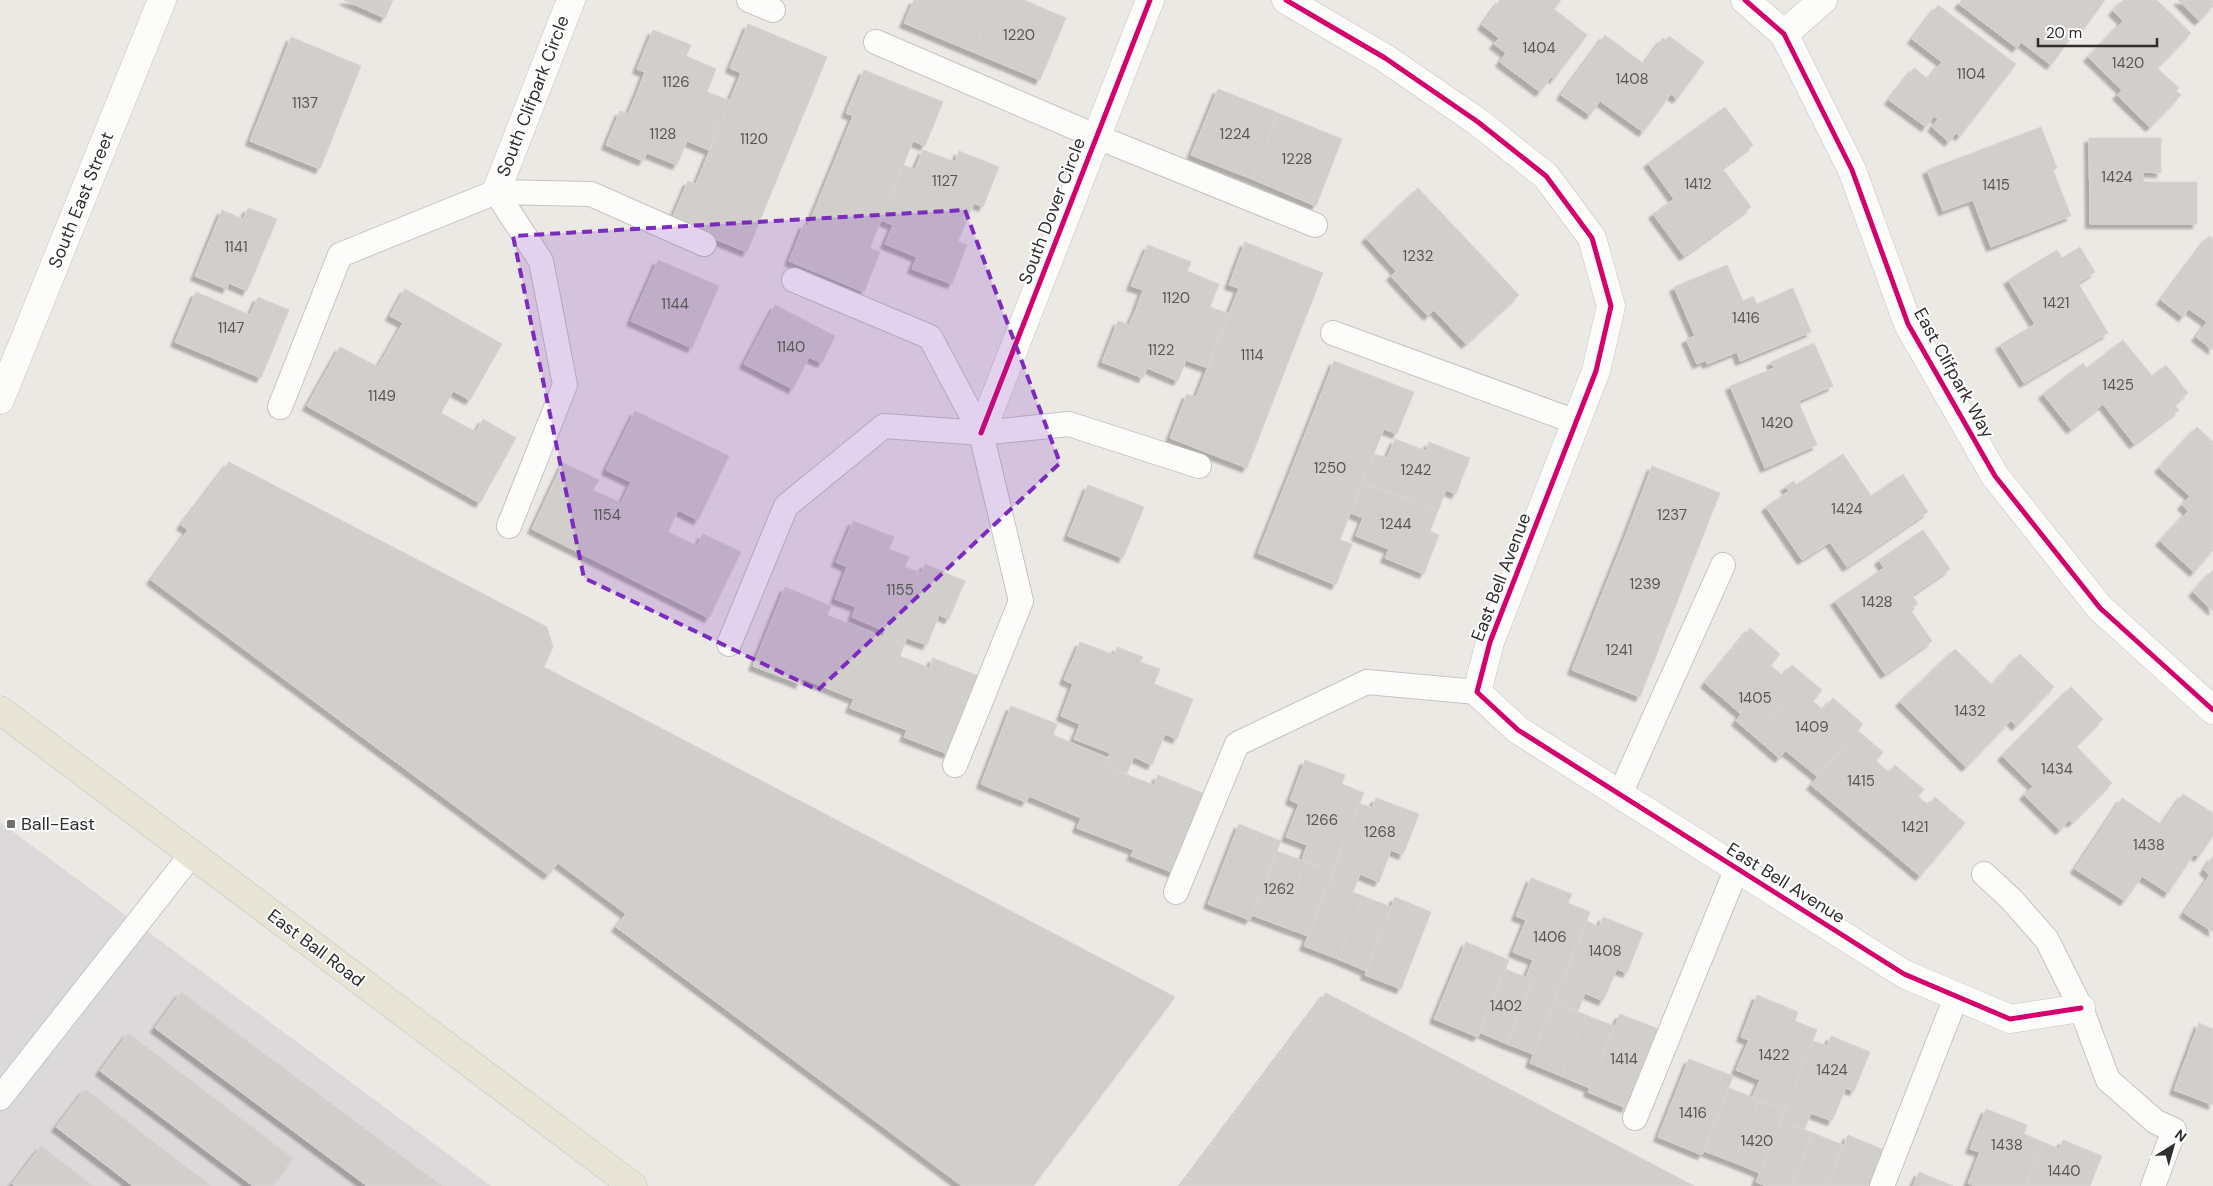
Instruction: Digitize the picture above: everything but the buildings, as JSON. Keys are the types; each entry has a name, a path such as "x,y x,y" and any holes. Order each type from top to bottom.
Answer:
{"main road":[{"name":"East Ball Road","path":"0,710 633,1186"}],"street":[{"name":"South East Street","path":"0,400 162,0"},
{"name":"South Clifpark Circle","path":"496,192 571,0"},
{"name":"South Dover Circle","path":"980,433 1150,0"},
{"name":"East Bell Avenue","path":"1286,0 1385,58 1478,122 1546,176 1592,238 1610,306 1596,372 1490,642 1477,692 1518,730 1904,974 2010,1019 2081,1008"},
{"name":"East Clifpark Way","path":"1745,0 1784,34 1852,170 1908,324 1995,476 2100,608 2213,710"},
{"path":"1784,34 1824,0"}],"lane":[{"path":"749,0 773,10"},
{"path":"876,42 1096,136 1315,225"},
{"path":"280,407 340,255 496,192 591,194 704,244"},
{"path":"496,192 540,261 565,385 509,526"},
{"path":"794,280 930,337 980,433 1021,602 955,765"},
{"path":"1334,333 1576,422"},
{"path":"729,644 786,506 884,426 980,433 1069,424 1199,466"},
{"path":"1620,794 1723,565"},
{"path":"1176,892 1237,744 1367,682 1477,692"},
{"path":"0,1098 192,854"},
{"path":"1635,1118 1737,868"},
{"path":"1984,874 2012,900 2047,940 2081,1008 2108,1080 2156,1122 2174,1130 2153,1186"},
{"path":"1882,1186 1956,997"}],"highlighted area":[{"path":"965,210 1060,463 818,690 584,578 513,236"}],"shaded area":[{"path":"0,822 491,1186 0,1186"}],"cycle path":[{"path":"981,433 1150,0"},
{"path":"1286,0 1385,58 1478,122 1546,176 1592,238 1611,306 1596,371 1490,642 1477,692 1518,730 1904,974 2010,1019 2081,1008"},
{"path":"1745,0 1784,34 1852,170 1908,324 1995,476 2100,608 2213,710"}],"place":[{"name":"Ball-East","path":"11,824"}]}
